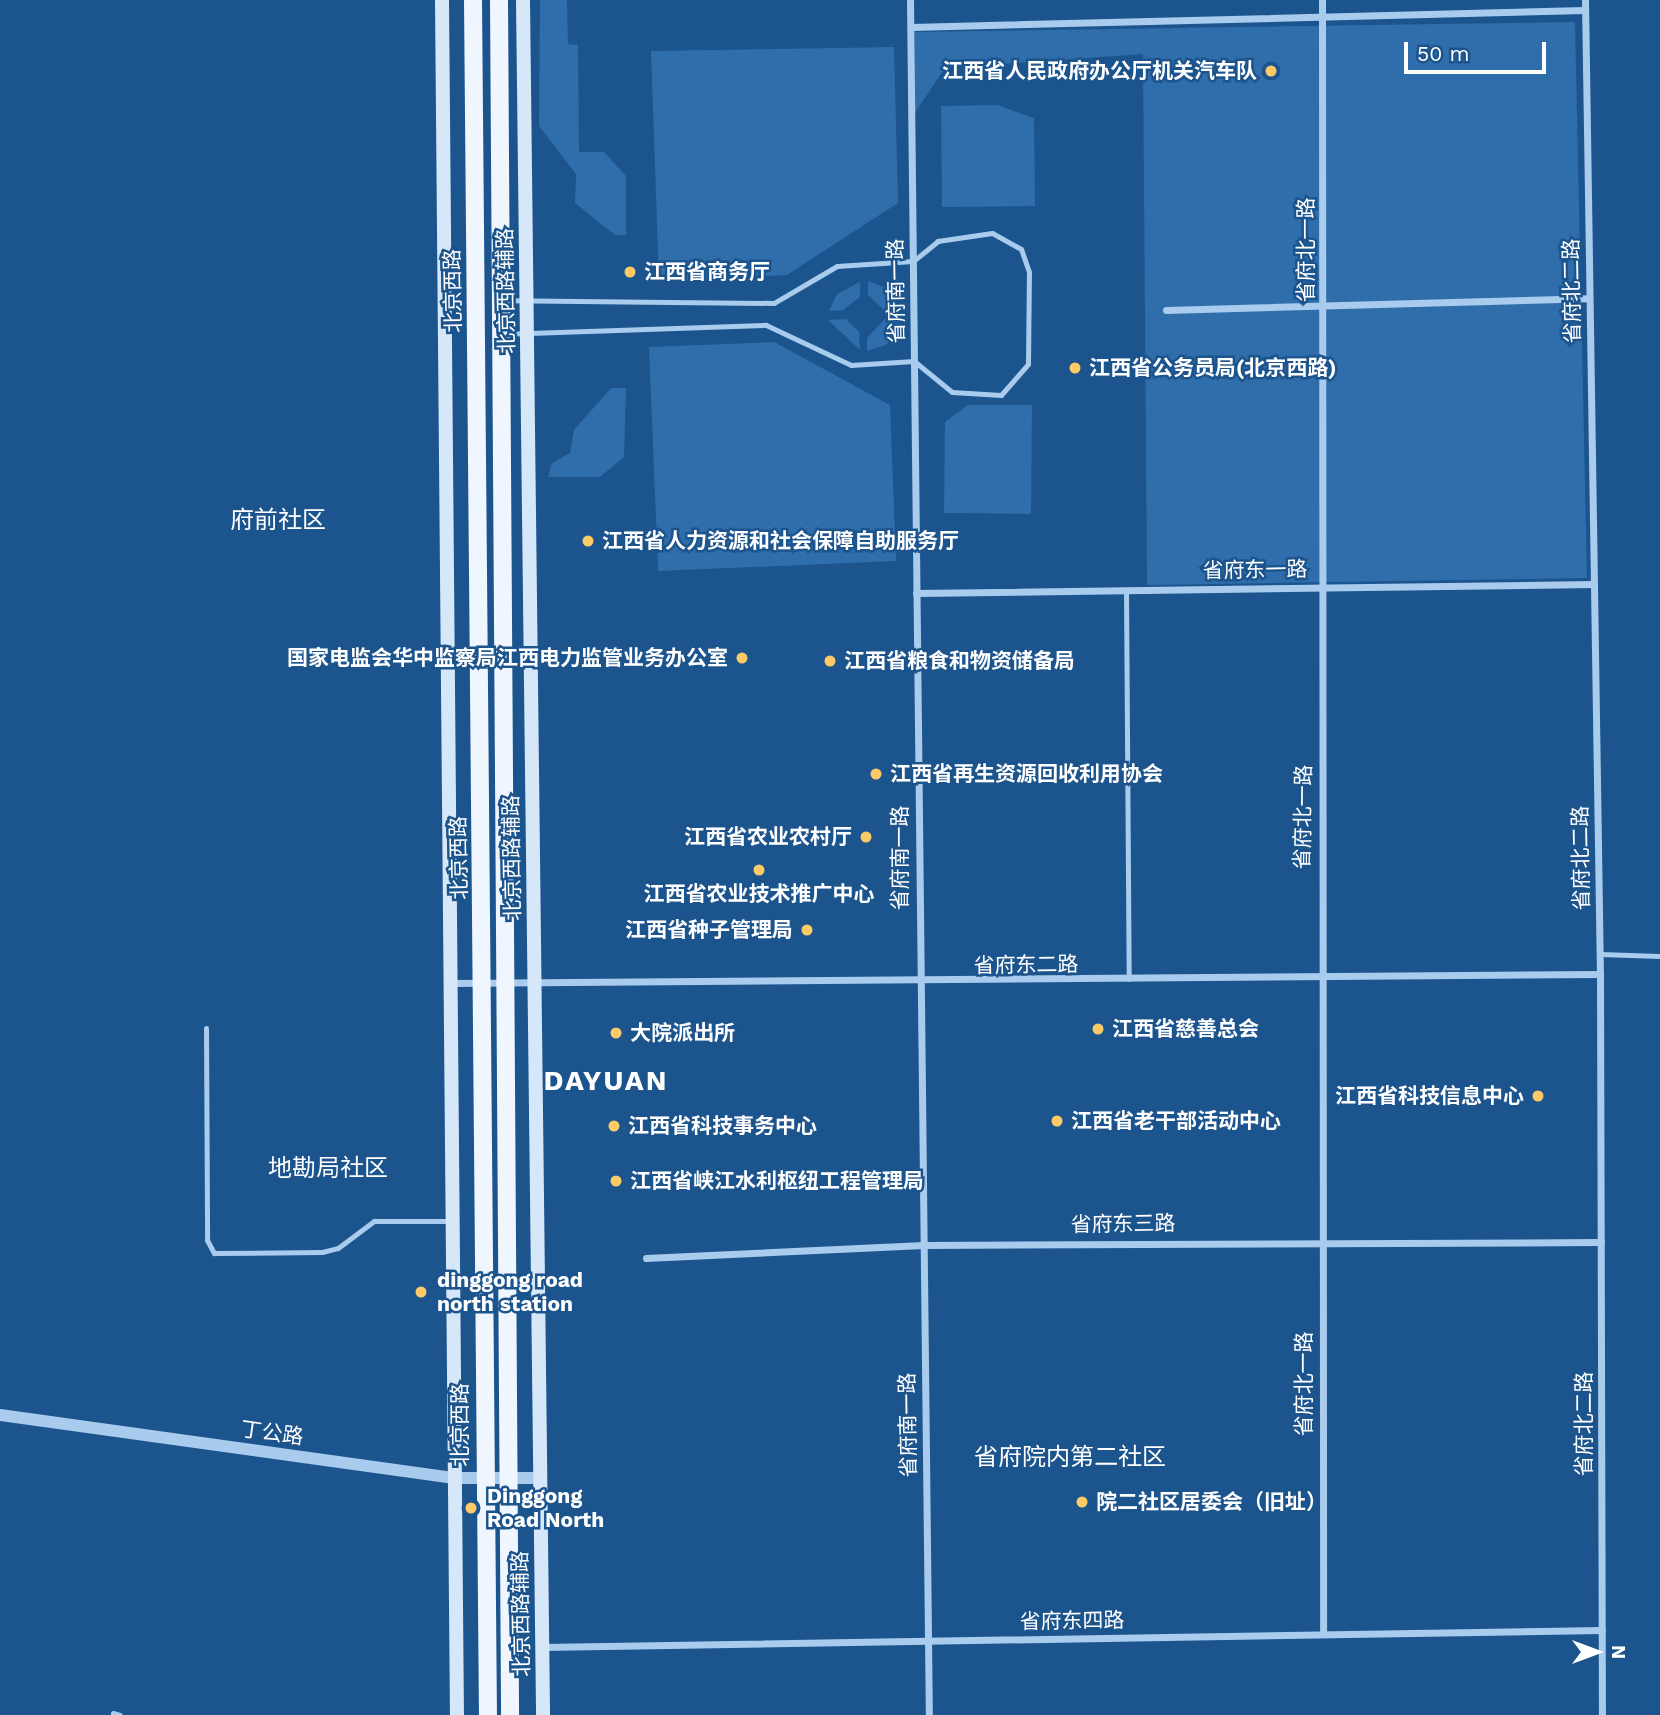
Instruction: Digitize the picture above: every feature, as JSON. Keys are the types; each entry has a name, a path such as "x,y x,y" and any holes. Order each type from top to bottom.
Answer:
{"main road":[{"path":"442,0 457,1715"},
{"name":"北京西路","path":"472,0 483,983 483,1478 488,1715"},
{"path":"499,0 506,983 506,1478 510,1715"},
{"name":"北京西路辅路","path":"523,0 543,1715"}],"street":[{"name":"省府南一路","path":"910,0 918,984 929,1715"},
{"name":"省府北一路","path":"1322,0 1325,587 1318,977 1323,1634"},
{"name":"省府北二路","path":"1585,0 1600,954 1602,1715"},
{"path":"911,27 1322,19 1585,10"},
{"path":"1166,310 1324,303 1590,298"},
{"name":"省府东一路","path":"916,593 1594,584"},
{"name":"省府东二路","path":"452,983 918,984 1600,974"},
{"name":"省府东三路","path":"646,1258 924,1245 1320,1239 1601,1242"},
{"name":"丁公路","path":"0,1415 455,1478 540,1478"},
{"name":"省府东四路","path":"542,1647 1602,1630"}],"lane":[{"path":"500,300 774,303 837,266 913,261 938,241 992,233 1021,249 1030,272 1028,364 1001,395 952,393 914,361 851,365 766,325 500,334"},
{"path":"1126,590 1129,981"},
{"path":"1600,954 1660,956"},
{"path":"206,1028 207,1240 214,1253 322,1252 338,1248 374,1221 454,1221"}],"shaded area":[{"path":"540,0 567,0 568,44 578,45 579,152 604,152 626,176 626,235 615,235 575,203 576,174 539,126"},
{"path":"1575,22 1587,578 1147,585 1143,54 945,68 914,114 915,32"},
{"path":"894,47 898,203 787,275 659,282 651,51"},
{"path":"997,105 1034,118 1035,206 942,207 941,106"},
{"path":"868,281 891,290 900,312 886,312 868,295"},
{"path":"860,282 860,297 843,310 829,311 837,294"},
{"path":"846,319 859,332 860,350 828,320"},
{"path":"885,319 900,320 897,332 886,345 867,351 867,338"},
{"path":"774,342 890,405 896,561 658,571 649,347"},
{"path":"611,388 626,388 624,457 600,477 548,477 552,463 570,453 574,430"},
{"path":"968,405 1032,405 1031,514 944,513 945,422"}],"place":[{"name":"江西省人民政府办公厅机关汽车队","path":"1271,71"},
{"name":"江西省商务厅","path":"630,272"},
{"name":"江西省公务员局(北京西路)","path":"1075,368"},
{"name":"江西省人力资源和社会保障自助服务厅","path":"588,541"},
{"name":"国家电监会华中监察局江西电力监管业务办公室","path":"742,658"},
{"name":"江西省粮食和物资储备局","path":"830,661"},
{"name":"江西省再生资源回收利用协会","path":"876,774"},
{"name":"江西省农业农村厅","path":"866,837"},
{"name":"江西省农业技术推广中心","path":"759,870"},
{"name":"江西省种子管理局","path":"807,930"},
{"name":"江西省慈善总会","path":"1098,1029"},
{"name":"大院派出所","path":"616,1033"},
{"name":"江西省科技信息中心","path":"1538,1096"},
{"name":"江西省老干部活动中心","path":"1057,1121"},
{"name":"江西省科技事务中心","path":"614,1126"},
{"name":"江西省峡江水利枢纽工程管理局","path":"616,1181"},
{"name":"dinggong road north station","path":"421,1292"},
{"name":"院二社区居委会（旧址）","path":"1082,1502"},
{"name":"Dinggong Road North","path":"471,1508"}],"district":[{"name":"府前社区","path":"278,521"},
{"name":"DAYUAN","path":"606,1081"},
{"name":"地勘局社区","path":"328,1169"},
{"name":"省府院内第二社区","path":"1070,1458"}]}
